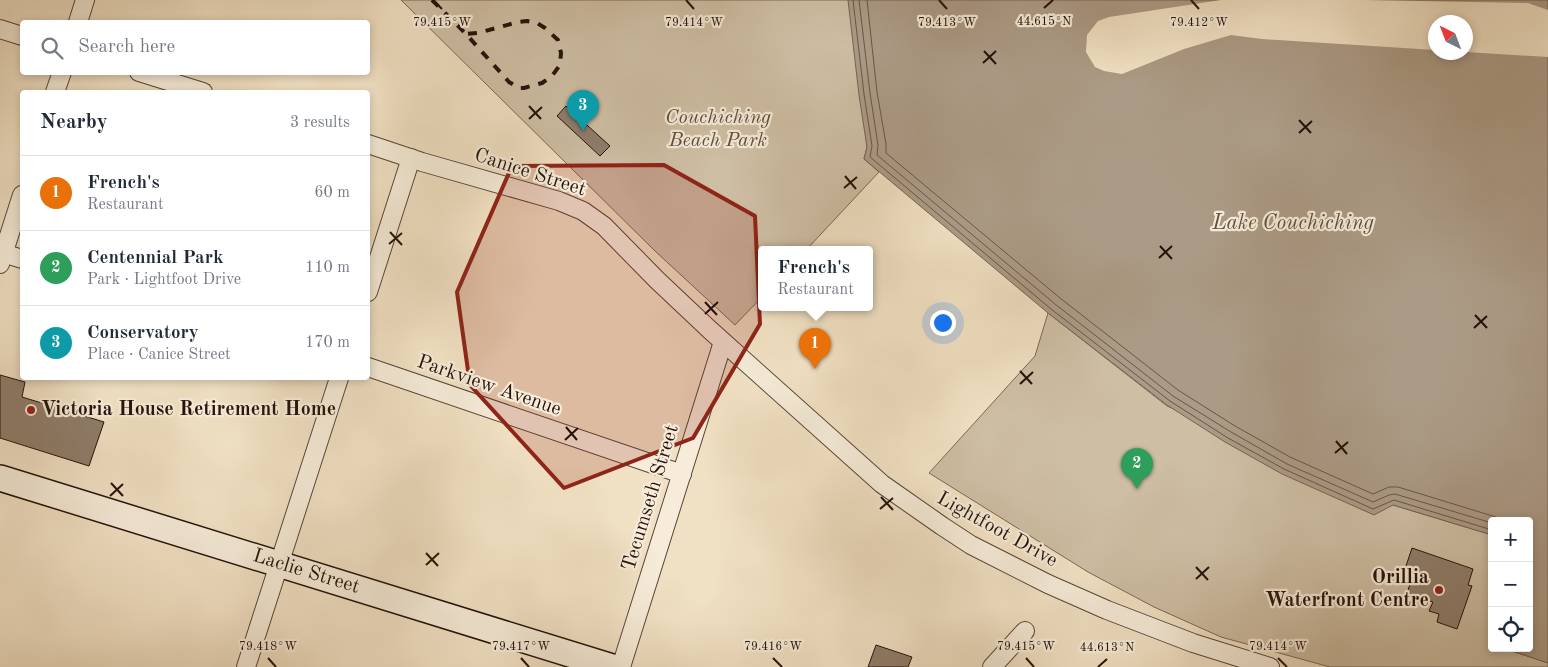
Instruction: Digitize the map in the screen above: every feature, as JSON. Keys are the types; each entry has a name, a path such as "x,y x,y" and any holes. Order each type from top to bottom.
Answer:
{"main road":[{"name":"Laclie Street","path":"0,478 612,667"}],"street":[{"path":"79,20 85,0"},
{"path":"0,29 20,35"},
{"path":"56,90 61,75"},
{"path":"149,75 197,90"},
{"name":"Canice Street","path":"370,145 559,201 582,211 604,226 723,342"},
{"path":"370,286 411,158"},
{"path":"20,200 1,256 20,259"},
{"name":"Tecumseth Street","path":"621,667 723,342"},
{"name":"Lightfoot Drive","path":"723,342 882,484 971,545 1048,584 1138,623 1193,643 1270,667"},
{"name":"Parkview Avenue","path":"370,368 682,474"},
{"path":"246,667 338,380"},
{"path":"992,667 1025,631"}],"highlighted area":[{"path":"664,165 755,216 760,324 693,438 564,488 470,385 457,292 512,166"}],"green space":[{"name":"Couchiching Beach Park","path":"401,0 849,0 867,147 864,159 879,172 810,246 758,246 758,301 735,325 655,251"},
{"path":"1048,313 1167,406 1393,505 1488,534 1488,652 1515,652 1548,663 1548,667 1330,667 1221,637 1154,607 1088,572 929,473 1035,356"}],"water":[{"name":"Lake Couchiching","path":"848,0 1548,0 1548,663 1515,652 1533,652 1533,517 1488,517 1488,534 1393,505 1374,515 1282,474 1225,442 1167,405 1048,313 864,159 867,147"}],"pier":[{"path":"1221,0 1528,3 1548,10 1548,57 1473,52 1473,15 1428,15 1428,50 1262,39 1231,35 1184,49 1122,74 1104,71 1095,67 1086,52 1087,35 1098,21 1109,17"}],"building":[{"path":"566,106 610,146 600,156 557,116"},
{"name":"Victoria House Retirement Home","path":"0,375 25,382 22,397 104,422 89,466 0,438"},
{"name":"Orillia Waterfront Centre","path":"1412,548 1473,569 1468,585 1472,586 1457,629 1437,622 1439,614 1429,611 1433,602 1407,593 1413,575 1404,572"},
{"path":"876,645 912,657 908,667 868,667"}],"railway":[{"path":"432,0 466,34 509,82 519,88 542,83 552,76 560,65 561,53 558,40 537,23 518,22 478,33 466,34"}],"place":[{"name":"Conservatory","path":"583,131"},
{"name":"French's","path":"815,369"},
{"name":"Victoria House Retirement Home","path":"31,410"},
{"name":"Centennial Park","path":"1137,489"},
{"name":"Orillia Waterfront Centre","path":"1439,590"}]}
